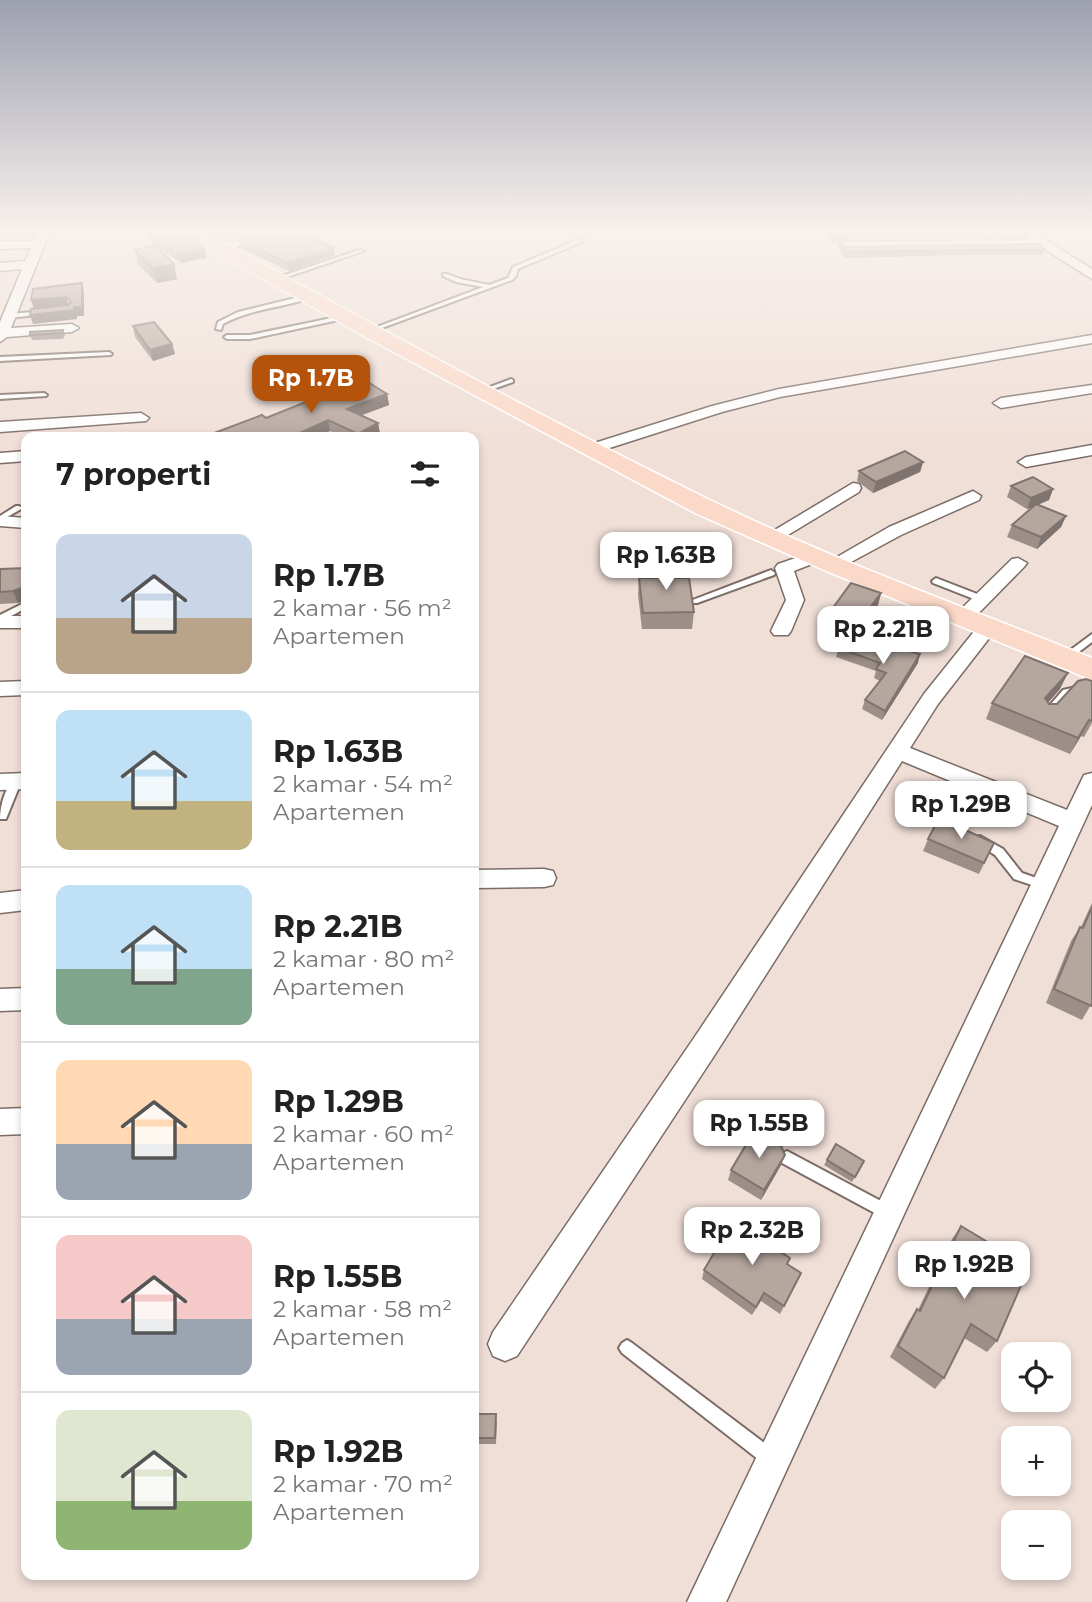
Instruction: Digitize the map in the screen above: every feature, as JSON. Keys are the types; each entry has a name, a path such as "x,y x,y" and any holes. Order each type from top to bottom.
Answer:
{"main road":[{"path":"322,304 704,507 1092,670"}],"street":[{"path":"14,304 1,336 72,328"},
{"path":"591,449 717,409 779,393 1092,339"},
{"path":"1001,403 1092,389"},
{"path":"0,427 141,418"},
{"path":"1026,461 1092,450"},
{"path":"0,458 21,456"},
{"path":"772,537 853,488"},
{"path":"780,631 795,600 777,571 825,560 973,496"},
{"path":"0,520 21,516"},
{"path":"505,1344 931,699 975,623 982,599 1018,563"},
{"path":"0,620 21,622"},
{"path":"0,689 21,688"},
{"path":"897,751 1073,822"},
{"path":"706,1602 1092,781"},
{"path":"479,879 544,878"},
{"path":"0,903 21,901"},
{"path":"0,1000 21,999"},
{"path":"0,1122 21,1121"}],"lane":[{"path":"219,330 219,323 236,315 290,304"},
{"path":"369,331 440,304"},
{"path":"9,316 57,311"},
{"path":"227,337 250,337 346,317"},
{"path":"0,359 109,354"},
{"path":"482,391 511,381"},
{"path":"0,397 44,395"},
{"path":"694,601 777,571"},
{"path":"936,581 982,599"},
{"path":"0,620 21,608"},
{"path":"1064,659 1092,637"},
{"path":"1045,716 1066,692 1092,684"},
{"path":"2,816 14,782"},
{"path":"972,835 999,852 1018,876 1044,885"},
{"path":"787,1158 890,1213"},
{"path":"627,1348 773,1460"}],"building":[{"path":"82,304 82,307 30,315 31,309"},
{"path":"154,322 172,344 150,350 133,326"},
{"path":"63,330 62,333 30,335 30,332"},
{"path":"363,379 387,394 347,409 378,423 362,432 354,432 328,420 302,432 217,432 262,415 266,418"},
{"path":"905,451 923,462 876,482 859,471"},
{"path":"1033,477 1053,489 1031,498 1011,486"},
{"path":"1036,504 1066,516 1041,537 1012,525"},
{"path":"656,562 672,562 675,578 689,578 694,612 643,613 639,578 657,578"},
{"path":"21,568 21,588 0,592 0,569"},
{"path":"851,583 881,593 859,622 830,612"},
{"path":"849,633 920,654 885,711 865,700 886,673 876,669 880,663 839,648"},
{"path":"1025,656 1068,673 1045,698 1049,704 1057,704 1078,681 1092,681 1092,721 1089,720 1078,738 992,703"},
{"path":"939,818 994,843 984,863 928,839"},
{"path":"1092,907 1091,1006 1054,989 1080,927 1083,928"},
{"path":"755,1130 781,1146 785,1155 764,1190 731,1170"},
{"path":"836,1144 864,1161 855,1177 827,1160"},
{"path":"733,1221 790,1258 787,1264 801,1273 784,1306 764,1293 756,1307 704,1270"},
{"path":"961,1226 1029,1267 997,1341 971,1324 944,1378 898,1346 917,1309 920,1311"},
{"path":"479,1414 496,1414 495,1438 479,1438"}]}
